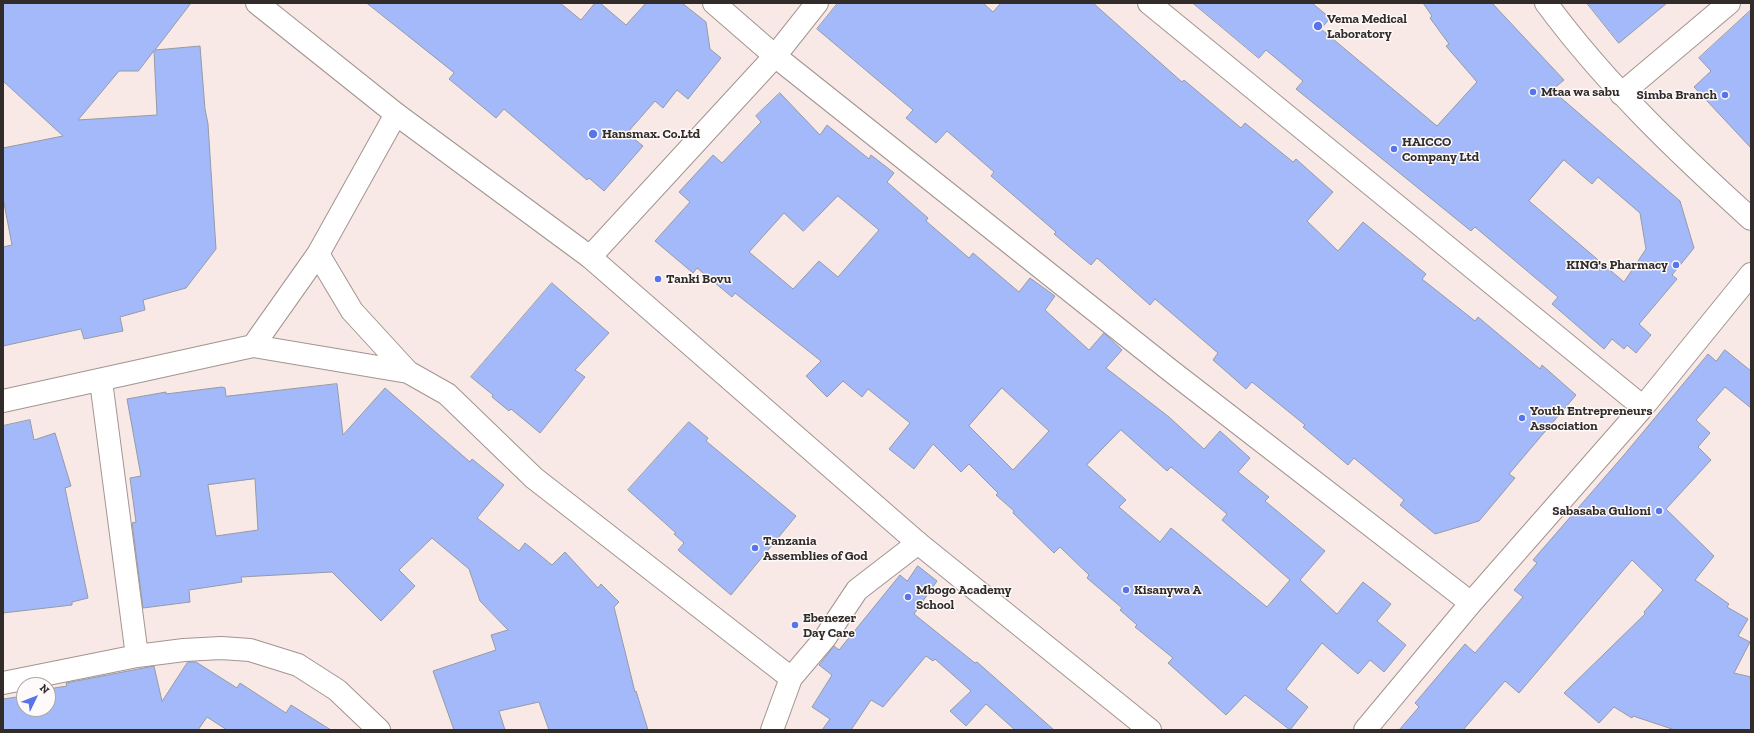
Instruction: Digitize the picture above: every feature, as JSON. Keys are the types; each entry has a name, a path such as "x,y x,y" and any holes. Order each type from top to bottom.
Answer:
{"street":[{"path":"257,3 396,114 590,257 918,542 1150,730"},
{"path":"714,3 775,56 1171,371 1471,603"},
{"path":"590,257 775,56 817,3"},
{"path":"1149,3 1643,407"},
{"path":"1546,3 1570,36 1621,94 1751,219"},
{"path":"1621,94 1729,3"},
{"path":"253,346 318,254 396,114"},
{"path":"318,254 352,311 408,372 446,394 534,478 791,678"},
{"path":"1365,730 1471,603 1643,407 1751,274"},
{"path":"3,401 101,381 253,346 408,372"},
{"path":"101,381 137,656"},
{"path":"772,730 791,678 825,638 857,590 918,542"},
{"path":"3,682 137,656 184,650 222,648 250,650 298,665 337,690 379,730"}],"building":[{"path":"3,3 191,3 155,50 200,46 205,109 208,124 216,249 186,288 143,300 145,310 120,317 123,331 84,339 81,329 3,346 3,247 12,245 3,198 3,148 63,136 3,81","holes":["154,51 157,115 78,120 119,71 138,71"]},
{"path":"367,3 560,3 581,20 595,3 600,3 626,25 646,3 682,3 706,22 710,49 721,58 688,99 677,90 663,108 655,101 627,133 643,146 604,191 589,178 587,180 504,109 496,118 449,79 454,73"},
{"path":"838,3 983,3 993,12 1001,3 1093,3 1182,82 1184,80 1241,128 1245,123 1293,162 1296,159 1333,192 1307,221 1338,251 1363,222 1426,274 1422,279 1475,321 1478,317 1540,369 1542,365 1576,395 1509,474 1515,478 1479,521 1435,534 1400,505 1404,500 1354,458 1348,465 1303,427 1305,425 1252,382 1246,389 1213,360 1218,353 1155,299 1150,305 1097,258 1091,265 1054,234 1056,232 991,176 994,172 947,131 936,143 906,118 913,110 817,29"},
{"path":"1193,3 1312,3 1330,18 1321,29 1437,126 1477,82 1446,46 1449,44 1430,18 1432,16 1423,3 1492,3 1564,80 1552,90 1680,201 1694,248 1672,275 1677,279 1639,324 1651,335 1636,353 1627,345 1624,349 1612,339 1604,349 1552,304 1558,297 1475,227 1471,231 1296,89 1303,81 1266,50 1259,58","holes":["1564,160 1592,184 1598,177 1640,213 1646,249 1624,282 1529,201"]},
{"path":"1587,3 1667,3 1619,43"},
{"path":"1751,10 1751,148 1694,87 1711,71 1699,58"},
{"path":"780,93 820,135 827,125 869,159 871,155 894,173 887,182 928,218 926,221 969,258 973,253 1019,292 1030,278 1055,296 1045,310 1089,350 1104,333 1122,350 1106,368 1169,417 1204,449 1220,431 1250,458 1238,472 1269,497 1265,501 1325,551 1300,580 1337,614 1363,582 1391,604 1377,621 1406,645 1384,672 1370,660 1358,674 1322,643 1286,689 1308,707 1290,730 1245,695 1226,715 1168,663 1173,658 1135,627 1137,625 1120,610 1122,608 1087,578 1089,575 1060,547 1054,553 1013,513 1014,511 996,495 998,493 969,464 961,472 933,444 914,469 889,449 910,423 868,389 862,397 843,381 827,397 806,376 821,361 735,293 732,297 697,268 693,273 655,241 690,202 679,192 713,155 722,163 761,122 756,116","holes":["838,196 879,230 838,277 819,261 793,289 749,252 784,213 803,231","1002,388 1049,431 1013,470 969,426","1121,430 1167,471 1171,467 1227,514 1222,520 1290,580 1267,607 1171,528 1160,542 1119,507 1126,500 1087,465"]},
{"path":"552,283 609,333 575,370 585,377 540,433 511,409 509,411 492,397 493,395 471,377"},
{"name":"Sabasaba Gulioni","path":"1725,350 1751,371 1751,408 1725,387 1696,420 1710,433 1698,447 1711,460 1666,509 1714,556 1695,580 1729,604 1727,607 1748,619 1738,636 1750,642 1734,673 1751,677 1751,730 1675,730 1633,716 1632,718 1614,707 1599,723 1564,693 1645,614 1644,612 1663,590 1632,560 1519,693 1505,681 1463,730 1399,730 1419,707 1415,703 1465,644 1475,653 1523,597 1514,590 1537,563 1533,560 1624,455 1708,354 1716,361"},
{"path":"337,384 343,435 385,388 470,462 472,459 504,485 477,518 519,551 525,543 552,565 565,552 598,588 601,584 619,602 614,607 635,692 636,691 648,730 549,730 539,702 499,711 505,730 454,730 433,671 496,650 491,635 508,630 480,601 469,569 432,538 399,570 415,586 381,621 332,572 241,577 242,582 189,590 190,602 143,608 132,523 136,522 130,478 141,476 127,399 166,392 166,394 222,387 225,388 226,396","holes":["255,479 258,530 216,536 208,485"]},
{"path":"30,420 34,440 55,433 71,486 65,488 88,598 72,602 72,605 3,613 3,426"},
{"path":"689,422 708,438 706,441 796,516 731,595 678,550 684,543 674,534 676,533 628,490"},
{"path":"918,566 937,581 914,614 975,663 977,662 1054,730 1015,730 986,704 966,726 950,711 971,691 935,659 933,661 926,656 883,707 871,700 851,730 822,730 830,719 812,707 832,675 819,665 834,646 839,650 900,575 907,581"},
{"path":"188,662 196,662 237,688 240,683 286,713 291,705 331,730 227,730 207,717 198,730 3,730 3,699 16,697 16,717 56,717 56,688 67,686 66,683 154,666 162,701"}],"place":[{"name":"Vema Medical Laboratory","path":"1318,26"},
{"name":"Mtaa wa sabu","path":"1533,92"},
{"name":"Simba Branch","path":"1725,95"},
{"name":"Hansmax. Co.Ltd","path":"593,134"},
{"name":"HAICCO Company Ltd","path":"1394,149"},
{"name":"KING's Pharmacy","path":"1676,265"},
{"name":"Tanki Bovu","path":"658,279"},
{"name":"Youth Entrepreneurs Association","path":"1522,418"},
{"name":"Sabasaba Gulioni","path":"1659,511"},
{"name":"Tanzania Assemblies of God","path":"755,548"},
{"name":"Kisanywa A","path":"1126,590"},
{"name":"Mbogo Academy School","path":"908,597"},
{"name":"Ebenezer Day Care","path":"795,625"}]}
